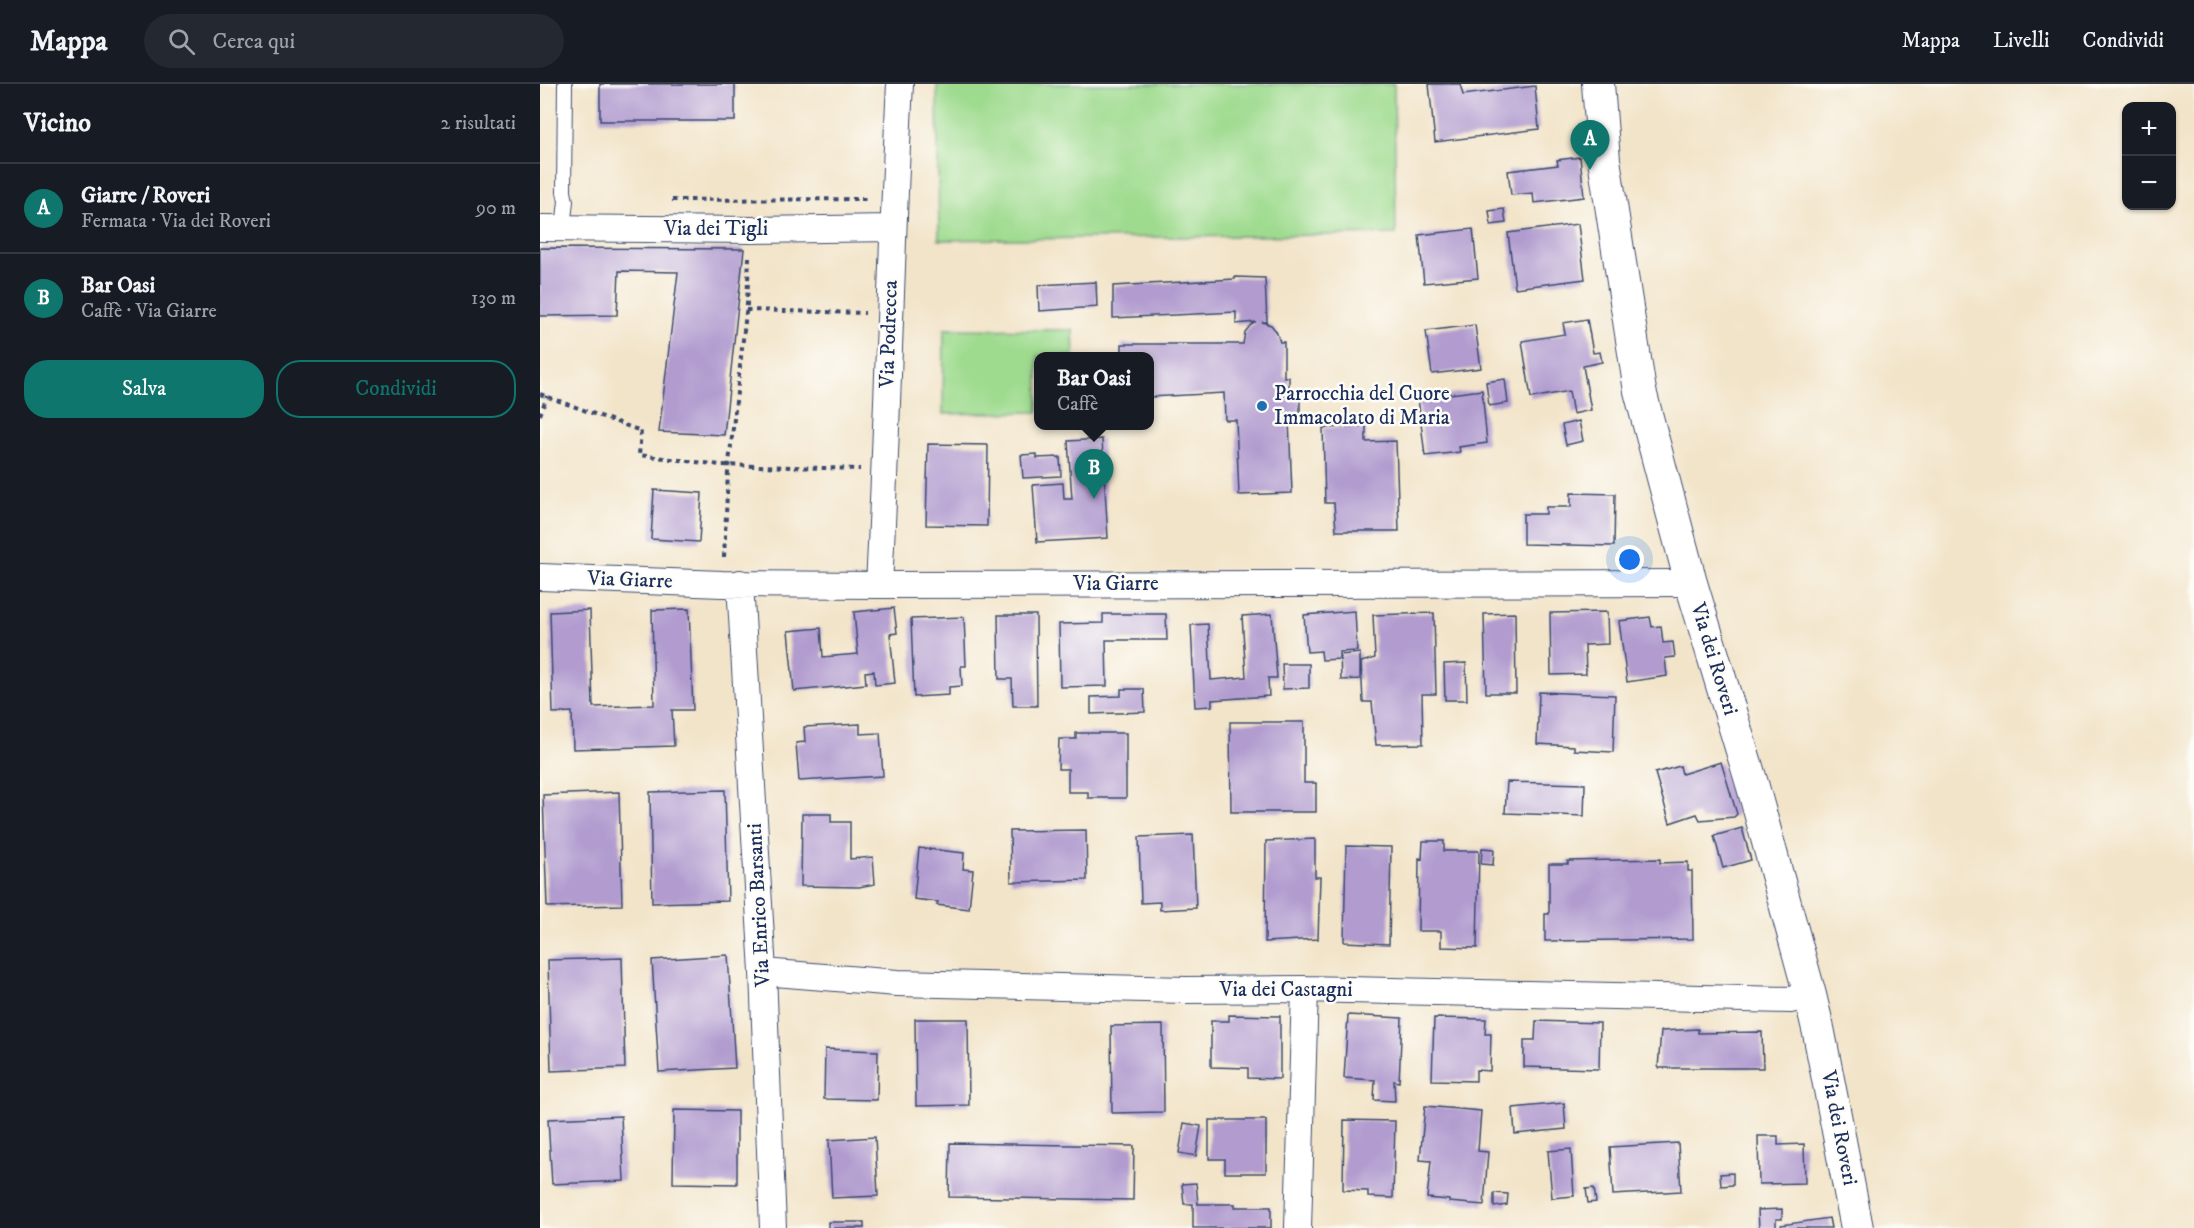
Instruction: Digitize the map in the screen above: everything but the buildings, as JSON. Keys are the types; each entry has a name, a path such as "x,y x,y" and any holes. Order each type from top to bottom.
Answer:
{"street":[{"name":"Via Podrecca","path":"879,585 885,471 892,228 900,84"},
{"name":"Via dei Roveri","path":"1598,84 1604,160 1640,391 1691,583 1754,788 1810,995 1857,1228"},
{"name":"Via dei Tigli","path":"552,228 751,230 892,228"},
{"name":"Via Giarre","path":"540,577 879,585 1691,583"},
{"name":"Via Enrico Barsanti","path":"740,583 763,972 773,1228"},
{"name":"Via dei Castagni","path":"763,972 897,983 1186,990 1305,989 1791,1000 1810,995"},
{"path":"1298,1228 1305,989"}],"lane":[{"path":"552,228 566,201 564,192 565,84"}],"path":[{"path":"670,200 843,198 894,200"},
{"path":"724,564 729,465 746,310 751,230"},
{"path":"746,310 890,312"},
{"path":"540,393 641,431 639,455 729,465 885,471"},
{"path":"540,415 547,396"}],"green space":[{"path":"937,84 1394,84 1396,234 939,240"},
{"path":"944,329 1073,330 1074,352 1034,352 1034,412 943,414"}],"place":[{"name":"Giarre / Roveri","path":"1590,170"},
{"name":"Parrocchia del Cuore Immacolato di Maria","path":"1262,406"},
{"name":"Bar Oasi","path":"1094,499"}]}
